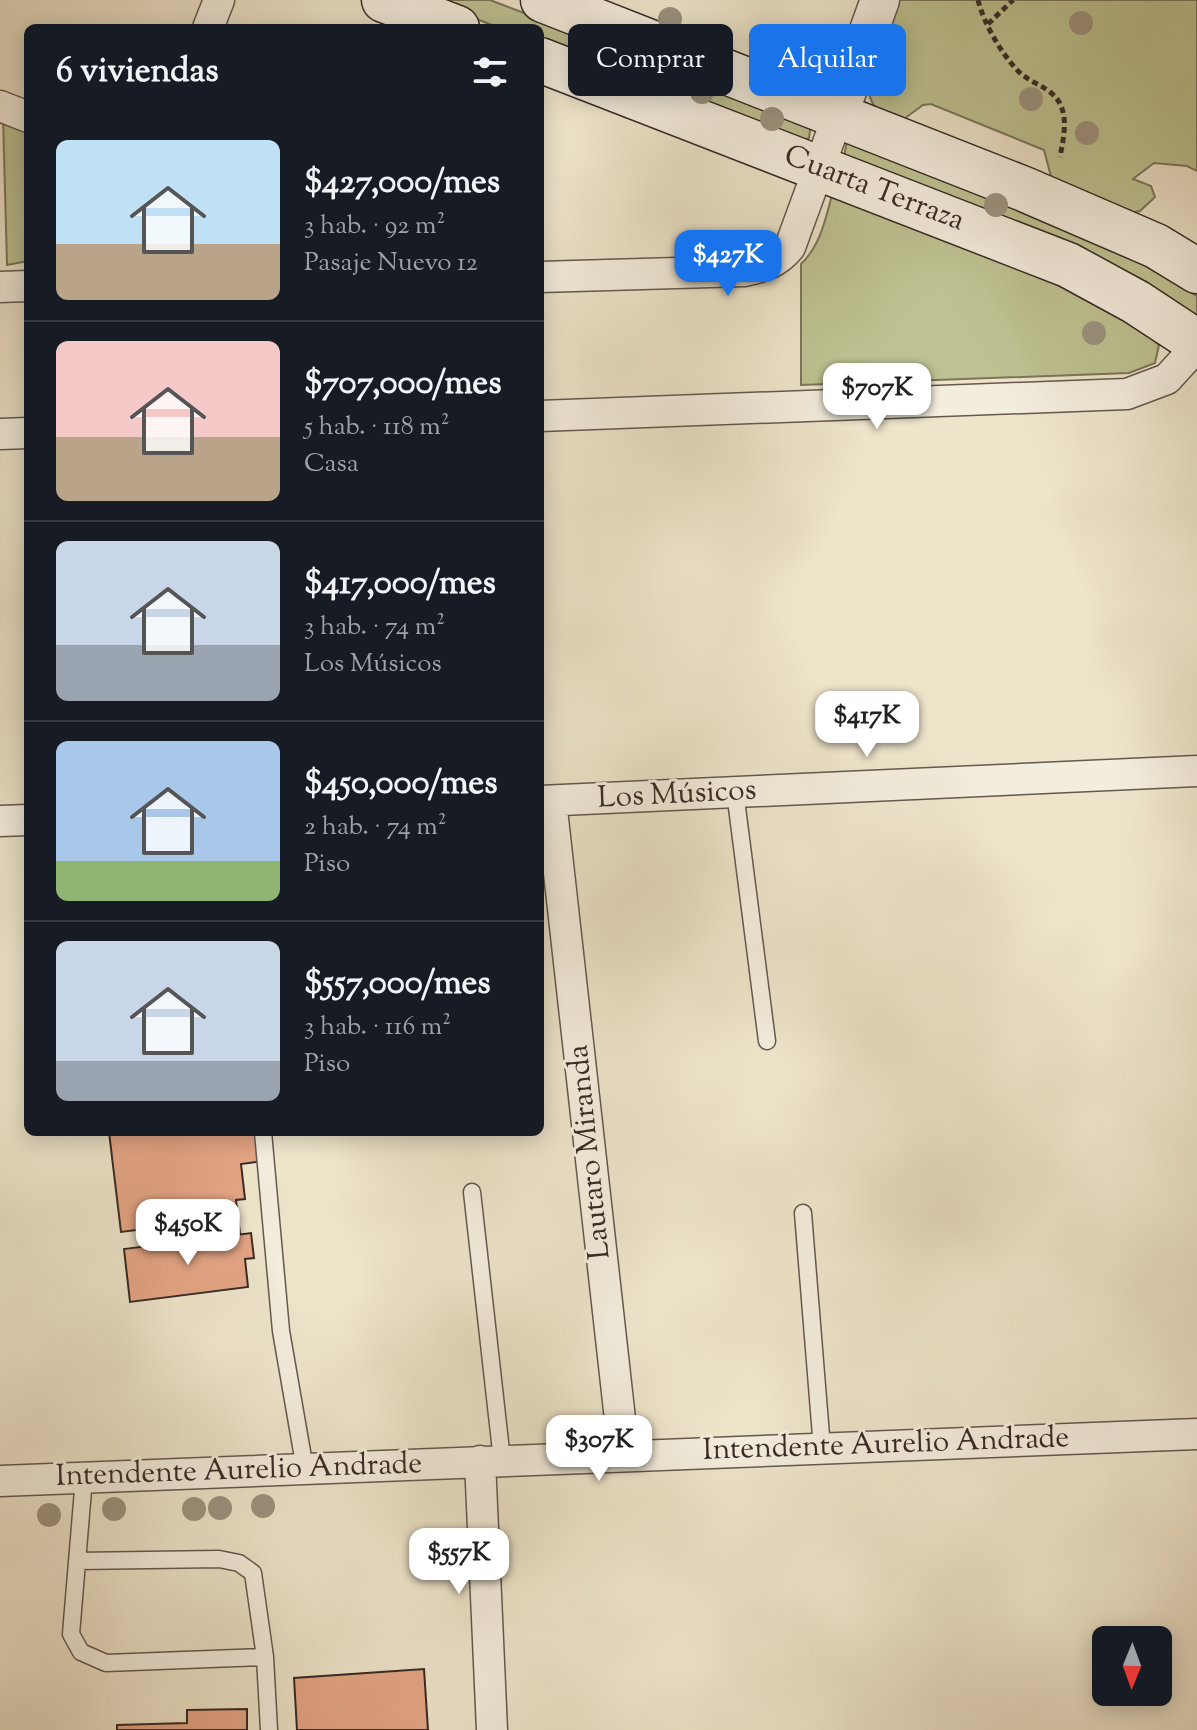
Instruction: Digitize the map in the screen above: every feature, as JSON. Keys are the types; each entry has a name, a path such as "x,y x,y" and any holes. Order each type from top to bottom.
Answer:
{"main road":[{"path":"384,0 447,24"},
{"name":"Cuarta Terraza","path":"543,0 839,113 1113,226 1197,271"},
{"name":"Cuarta Terraza","path":"544,62 1068,265 1136,302 1197,344"}],"street":[{"path":"210,24 219,0"},
{"path":"544,277 744,271 764,267 781,258 790,247 880,0"},
{"path":"0,106 24,115"},
{"path":"0,287 24,286"},
{"path":"544,416 1127,394 1167,379 1197,344"},
{"path":"0,434 24,433"},
{"name":"Los Músicos","path":"546,801 1197,771"},
{"name":"Lautaro Miranda","path":"546,801 624,1455"},
{"path":"0,821 24,820"},
{"name":"Intendente Aurelio Andrade","path":"0,1481 1197,1434"},
{"path":"491,1460 492,1730"}],"lane":[{"path":"735,792 767,1041"},
{"path":"263,1136 281,1331 305,1469"},
{"path":"472,1192 491,1460"},
{"path":"803,1213 822,1448"},
{"path":"84,1478 71,1634 81,1652 106,1663 265,1657"},
{"path":"77,1561 219,1559 239,1563 253,1573 265,1657 269,1730"}],"path":[{"path":"978,0 988,24 1017,70 1051,92 1060,103 1065,119 1060,157"},
{"path":"988,24 1013,0"}],"green space":[{"path":"426,0 490,0 568,30 568,54 544,45 544,24 489,24"},
{"path":"898,0 1197,0 1197,171 1187,166 1154,163 1133,179 1151,186 1155,197 1140,211 1126,214 1052,180 1044,150 931,104 923,105 904,119 880,112 870,96 906,96 906,24 890,24"},
{"path":"733,93 811,124 809,138 801,141 681,96 733,96"},
{"path":"3,117 24,125 24,262 7,265"},
{"path":"847,141 1118,250 1197,296 1197,319 844,156"},
{"path":"833,191 1006,255 1095,297 1131,320 1159,345 1155,363 1129,373 801,385 801,264 818,239"}],"building":[{"path":"109,1136 261,1136 264,1161 241,1164 245,1199 236,1200 240,1234 196,1239 193,1211 151,1216 153,1228 121,1232"},
{"path":"251,1233 254,1258 245,1259 248,1287 130,1302 124,1249"},
{"path":"424,1669 428,1730 297,1730 294,1678"},
{"path":"247,1709 247,1730 117,1730 117,1725 187,1723 187,1710"}]}
